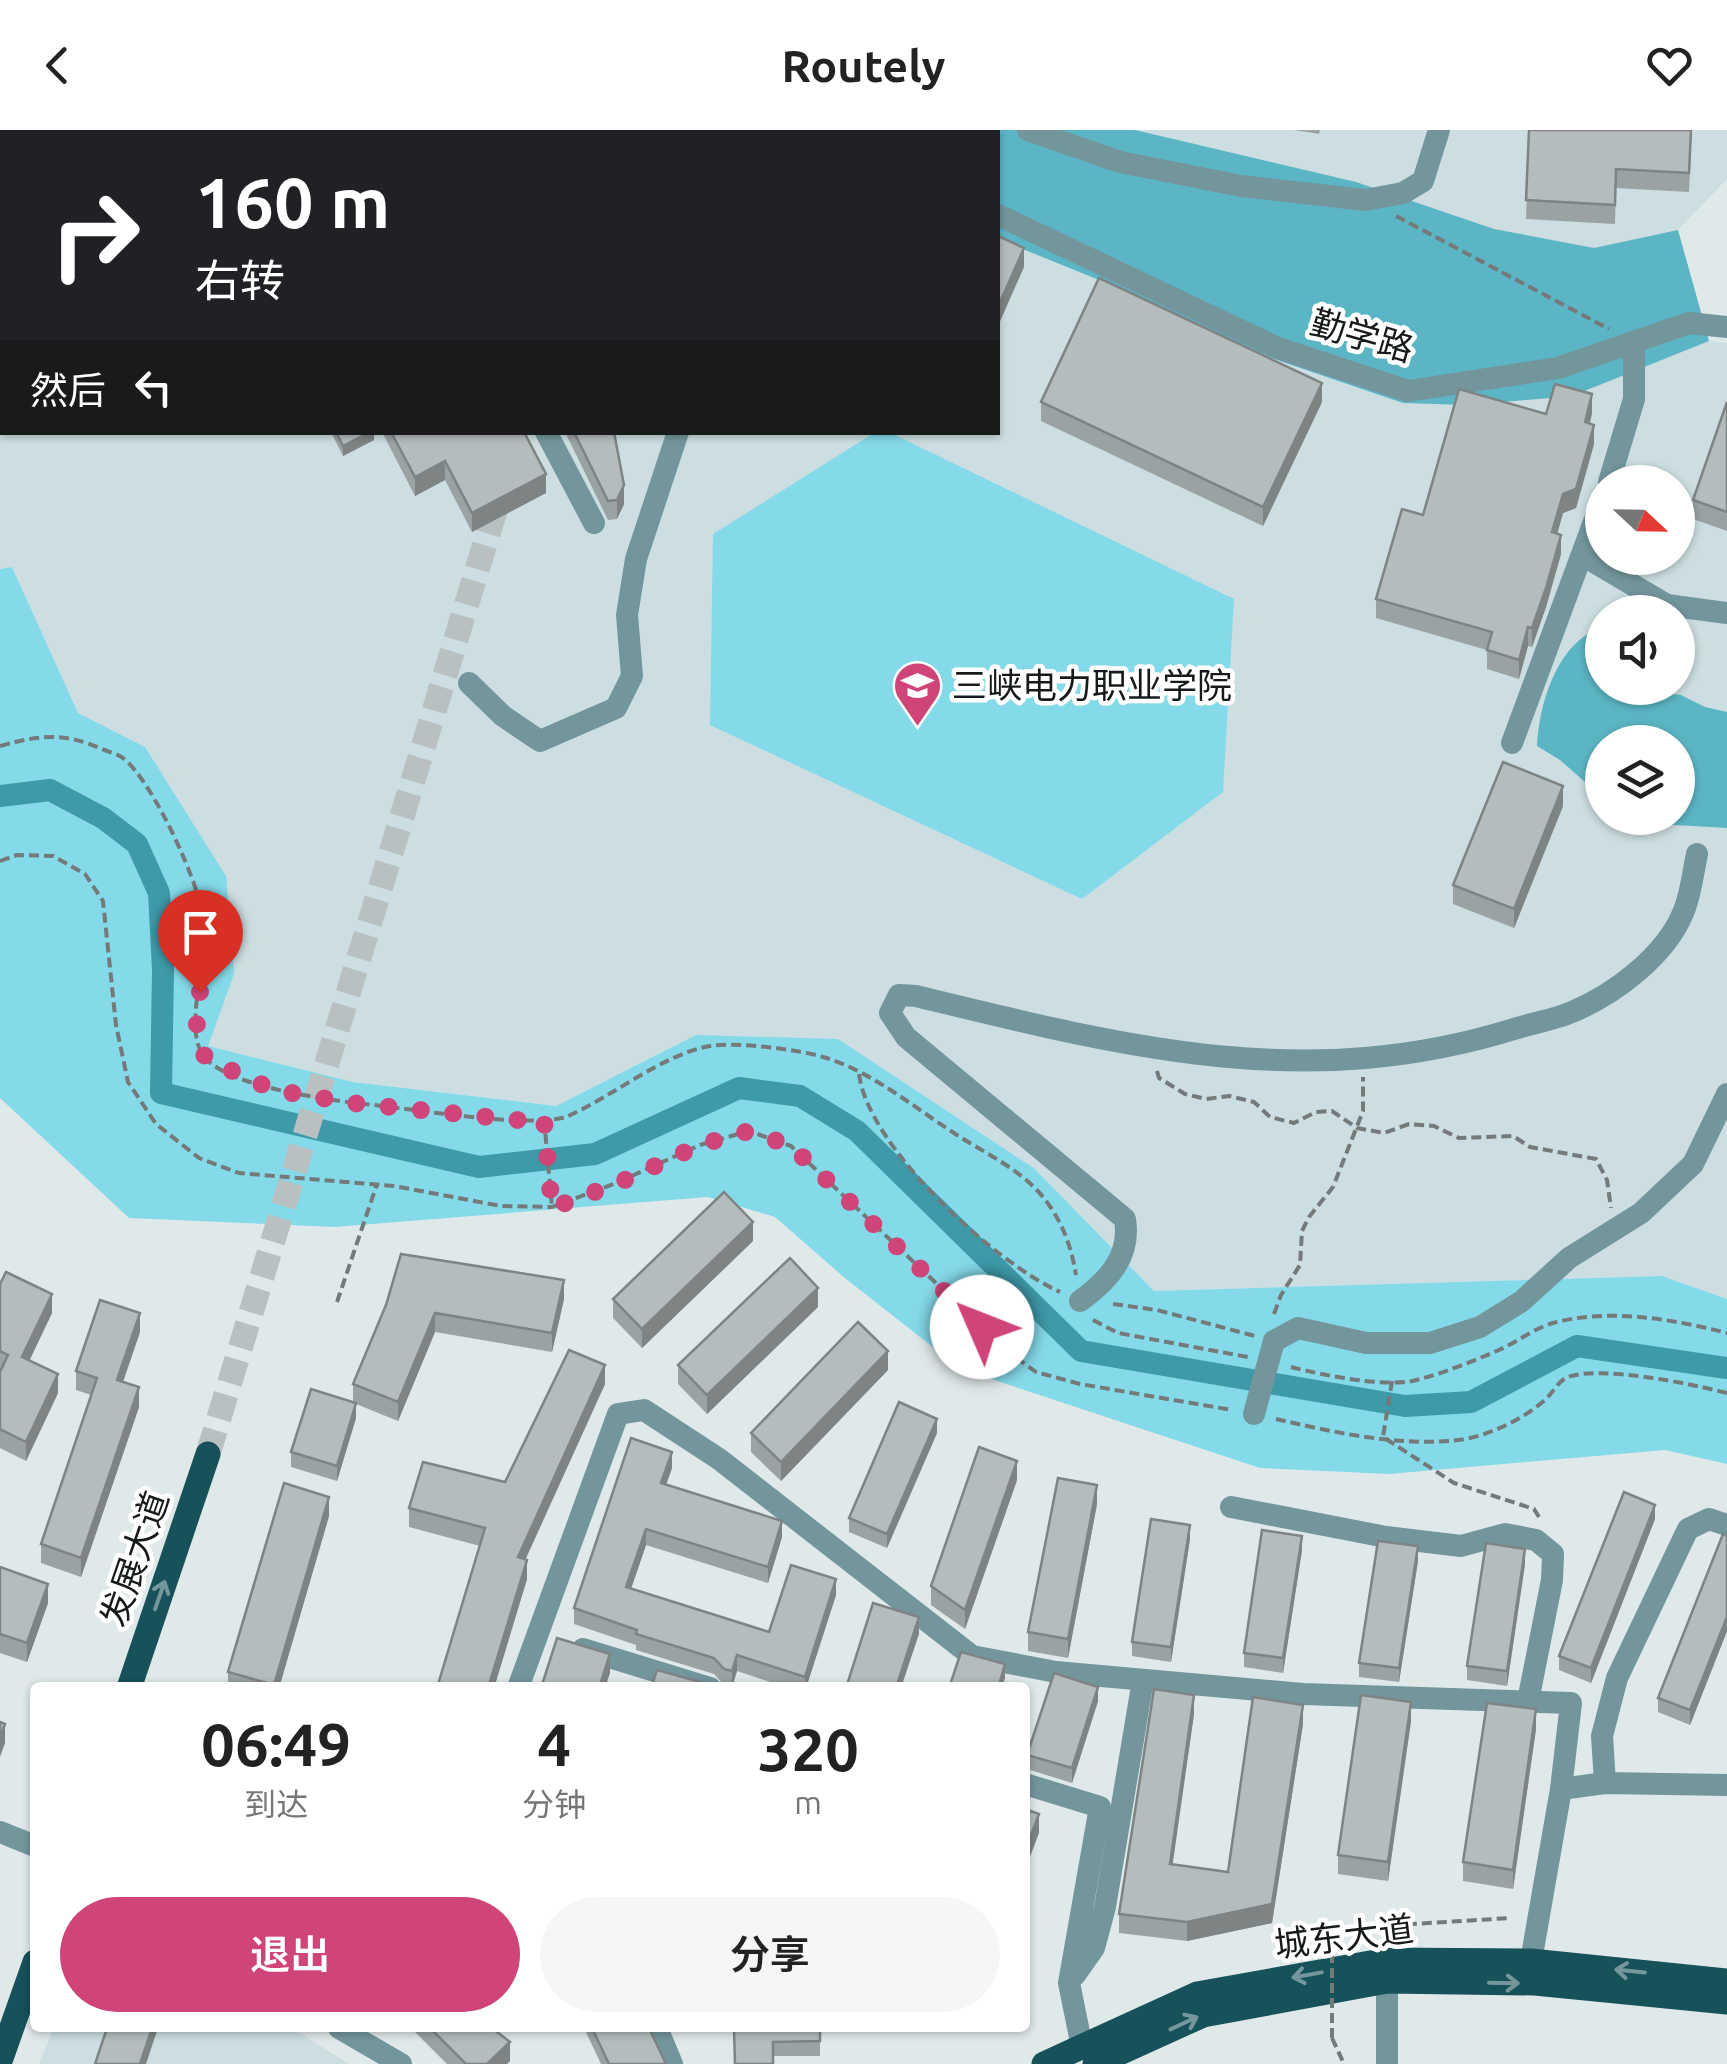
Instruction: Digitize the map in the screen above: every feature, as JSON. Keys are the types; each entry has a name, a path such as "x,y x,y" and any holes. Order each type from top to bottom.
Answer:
{"main road":[{"name":"发展大道","path":"131,1682 208,1454"},
{"name":"城东大道","path":"1044,2064 1088,2056 1203,2015 1387,1971 1531,1961 1727,1981"},
{"name":"城东大道","path":"1387,1971 1727,2002"},
{"path":"0,2061 30,1976"}],"street":[{"path":"1028,130 1120,162 1241,186 1366,200 1403,192 1423,181 1439,130"},
{"name":"勤学路","path":"1000,216 1278,348 1408,391 1558,368 1689,324 1727,328"},
{"path":"1614,465 1634,400 1634,342"},
{"path":"548,435 594,524"},
{"path":"469,683 503,716 540,742 616,708 632,676 627,614 636,560 677,435"},
{"path":"1512,742 1585,547"},
{"path":"1582,555 1668,605 1727,613"},
{"path":"1080,1301 1103,1284 1128,1241 1125,1219 906,1037 890,1013 899,995 1194,1056 1291,1063 1401,1056 1471,1042 1572,1012 1625,981 1666,943 1684,912 1697,854"},
{"path":"1254,1414 1274,1341 1298,1328 1366,1343 1430,1342 1480,1327 1522,1301 1569,1258 1641,1213 1693,1164 1727,1094"},
{"path":"520,1682 618,1414 644,1410 719,1459 972,1656 1056,1672 1304,1694 1570,1703 1561,1789 1531,1961"},
{"path":"1231,1507 1386,1538 1461,1546 1506,1534 1536,1540 1553,1554 1552,1580 1528,1702"},
{"path":"1605,1783 1602,1736 1617,1678 1650,1603 1688,1529 1709,1518 1727,1526"},
{"path":"537,1635 690,1682"},
{"path":"1069,1983 1094,1948 1101,1921 1143,1680"},
{"path":"1561,1789 1605,1783 1727,1786"},
{"path":"1030,1786 1100,1807 1069,1983 1088,2056"},
{"path":"0,1832 30,1844"},
{"path":"1387,1971 1387,2064"},
{"path":"659,2032 672,2064"},
{"path":"378,2038 401,2064"}],"path":[{"path":"1366,200 1634,342"},
{"path":"0,746 54,734 91,744 124,758 150,792 197,889 205,926 204,964 195,1020 197,1039 206,1059 274,1090 352,1103 528,1121 564,1118 664,1064 710,1046 823,1057 859,1074 1020,1174 1048,1203 1062,1227 1074,1257 1080,1301 1094,1321 1118,1334 1251,1358"},
{"path":"0,861 17,854 53,856 85,874 103,902 116,1025 128,1082 156,1124 199,1158 239,1173 377,1184 501,1206 552,1208 700,1145 749,1131 791,1146 1011,1354 1036,1372 1080,1384 1330,1431 1460,1440 1504,1426 1544,1400 1565,1377 1597,1372 1727,1393"},
{"path":"1150,1048 1159,1078 1185,1094 1254,1102 1270,1117 1294,1123 1316,1112 1332,1111 1357,1128 1384,1132 1408,1124 1434,1126 1459,1138 1513,1136 1530,1147 1596,1159 1607,1180 1614,1230"},
{"path":"1274,1341 1268,1326 1300,1265 1302,1231 1333,1187 1363,1112 1362,1058"},
{"path":"859,1074 862,1093 890,1145 1001,1258 1080,1301 1157,1310 1274,1341"},
{"path":"544,1119 552,1208"},
{"path":"337,1302 377,1184"},
{"path":"1289,1367 1327,1376 1408,1382 1459,1367 1549,1324 1594,1316 1690,1324 1727,1334"},
{"path":"1383,1437 1392,1381"},
{"path":"1383,1437 1454,1483 1534,1509 1544,1523 1553,1554"},
{"path":"1344,2064 1332,2038 1332,1929 1510,1918"}],"shaded area":[{"name":"三峡电力职业学院","path":"1000,130 1727,130 1727,179 1678,230 1709,341 1727,343 1727,1299 1662,1276 1154,1291 1035,1169 696,1035 556,1106 353,1082 207,1046 234,974 145,747 78,713 12,567 0,569 0,435 1000,435"},
{"path":"1000,130 1135,130 1356,182 1494,229 1594,248 1678,230 1709,341 1572,396 1468,405 1403,403 1274,359 1000,240"},
{"path":"871,435 895,435 1234,599 1223,792 1082,899 710,725 713,534"},
{"path":"12,567 78,713 145,747 226,876 234,974 208,1046 353,1082 556,1106 696,1035 838,1039 1035,1169 1154,1291 1662,1276 1727,1299 1727,1464 1665,1450 1389,1474 1260,1468 961,1369 846,1279 775,1217 708,1197 335,1227 129,1218 0,1098 0,569"},
{"path":"1585,637 1585,705 1695,702 1727,712 1727,828 1695,826 1695,725 1585,725 1585,782 1537,746 1541,714 1552,681 1559,665"},
{"path":"51,2032 298,2032 349,2064 39,2064"}],"building":[{"path":"1529,130 1691,130 1689,173 1616,169 1615,205 1526,200"},
{"path":"1000,237 1024,248 1000,302"},
{"path":"1099,278 1322,383 1263,507 1041,402"},
{"path":"1555,384 1592,394 1585,422 1594,425 1576,489 1563,494 1552,532 1561,535 1519,660 1487,650 1492,632 1376,599 1402,509 1423,515 1459,389 1546,414"},
{"path":"1727,402 1727,512 1695,501"},
{"path":"338,435 364,435 343,446"},
{"path":"393,435 526,435 546,474 472,513 445,461 415,477"},
{"path":"575,435 615,435 624,485 617,500 608,501"},
{"path":"1503,762 1563,786 1514,909 1453,885"},
{"path":"724,1192 753,1222 642,1329 613,1299"},
{"path":"401,1254 564,1280 552,1333 435,1313 398,1402 353,1384 386,1305"},
{"path":"790,1258 818,1288 707,1395 678,1365"},
{"path":"6,1272 52,1294 22,1357 58,1374 26,1442 0,1429 0,1372 8,1355 0,1351 0,1284"},
{"path":"100,1300 140,1313 117,1380 139,1387 81,1558 41,1544 97,1378 76,1371"},
{"path":"858,1322 888,1351 781,1462 751,1433"},
{"path":"569,1350 605,1365 518,1557 527,1560 490,1682 439,1682 485,1528 409,1508 423,1462 505,1482"},
{"path":"311,1389 356,1403 337,1466 291,1452"},
{"path":"899,1402 937,1419 887,1534 849,1518"},
{"path":"631,1438 672,1452 661,1483 782,1521 768,1567 646,1529 626,1587 769,1632 791,1565 836,1579 805,1677 737,1655 732,1671 724,1669 714,1658 636,1634 637,1630 574,1608"},
{"path":"979,1447 1017,1461 965,1610 931,1586"},
{"path":"1058,1478 1097,1485 1068,1639 1028,1632"},
{"path":"284,1483 329,1497 275,1682 228,1672"},
{"path":"1624,1492 1655,1505 1591,1668 1559,1656"},
{"path":"1151,1519 1190,1525 1171,1647 1132,1642"},
{"path":"1262,1530 1302,1536 1283,1658 1244,1653"},
{"path":"1723,1534 1727,1536 1727,1617 1690,1710 1658,1698"},
{"path":"1378,1541 1418,1546 1399,1668 1359,1663"},
{"path":"1486,1543 1525,1549 1507,1671 1467,1666"},
{"path":"0,1567 48,1584 27,1643 0,1634"},
{"path":"873,1603 919,1617 898,1682 848,1682"},
{"path":"557,1638 610,1654 601,1682 543,1682"},
{"path":"961,1652 1005,1664 1000,1682 951,1682"},
{"path":"657,1670 700,1682 653,1682"},
{"path":"1054,1673 1098,1687 1072,1768 1030,1756"},
{"path":"1154,1689 1194,1695 1170,1864 1228,1872 1253,1697 1303,1705 1272,1904 1187,1922 1119,1914"},
{"path":"1361,1695 1411,1702 1388,1862 1338,1855"},
{"path":"1487,1703 1536,1709 1513,1870 1463,1862"},
{"path":"1030,1811 1039,1814 1030,1838"},
{"path":"106,2032 151,2032 140,2064 95,2064"},
{"path":"434,2032 497,2032 510,2042 487,2064 466,2064"},
{"path":"594,2032 651,2032 666,2064 609,2064"},
{"path":"734,2032 820,2032 820,2041 773,2042 773,2064 735,2064"}],"waterway":[{"path":"0,796 50,790 103,818 137,844 159,893 163,970 161,1093 479,1167 595,1154 739,1088 800,1096 857,1131 1081,1351 1405,1406 1471,1402 1577,1346 1727,1368"}],"tunnel":[{"path":"208,1454 518,435"}],"place":[{"name":"三峡电力职业学院","path":"917,728"}],"route":[{"path":"200,992 195,1020 197,1039 206,1059 274,1090 352,1103 528,1121 544,1119 552,1208 700,1145 749,1131 791,1146 982,1327"}]}
